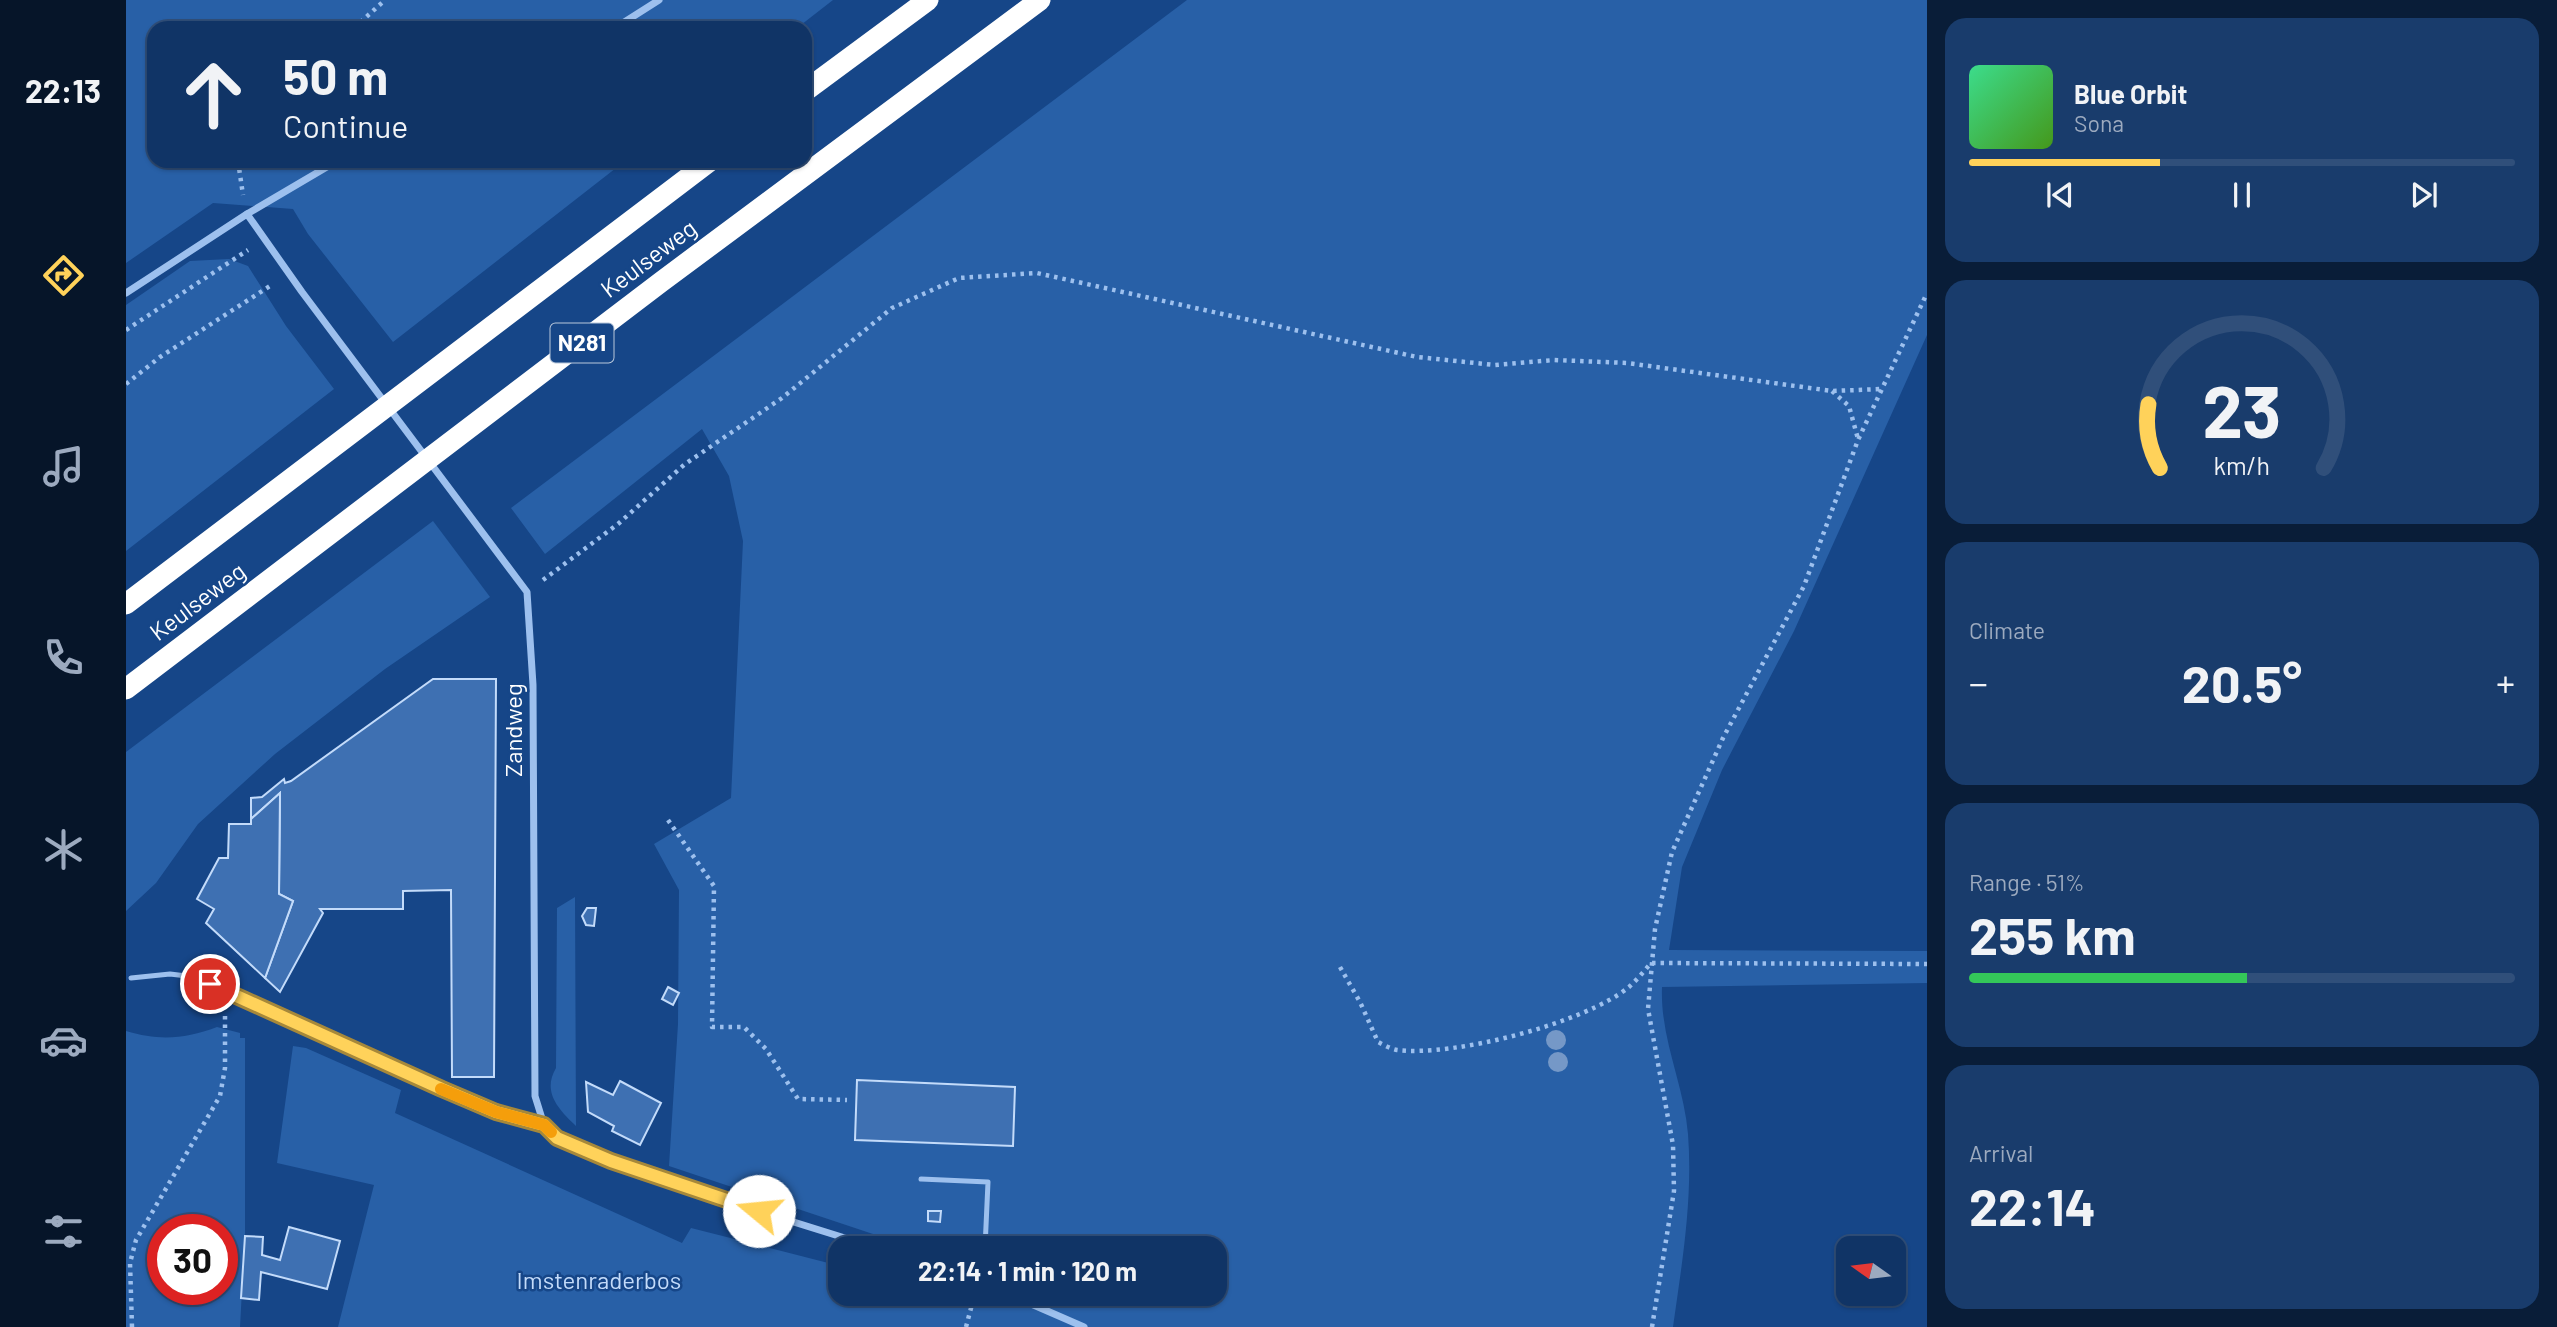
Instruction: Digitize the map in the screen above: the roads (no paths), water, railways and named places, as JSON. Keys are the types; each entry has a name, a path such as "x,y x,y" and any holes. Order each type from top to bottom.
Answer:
{"highway":[{"path":"812,85 928,0"},
{"name":"Keulseweg","path":"126,690 661,282 1040,0"},
{"name":"Keulseweg","path":"126,604 701,168"}],"street":[{"path":"626,21 659,0"},
{"path":"126,293 247,214 325,168"},
{"name":"Zandweg","path":"247,214 288,274 527,592 533,685 535,1096 544,1125"},
{"path":"544,1125 557,1138 611,1161 688,1189 839,1236"},
{"path":"1036,1306 1084,1327"}],"lane":[{"path":"131,978 170,974 195,977 496,1112 544,1125"},
{"path":"921,1179 988,1182 986,1236"}],"park label":[{"name":"Imstenraderbos","path":"599,1281"}]}
